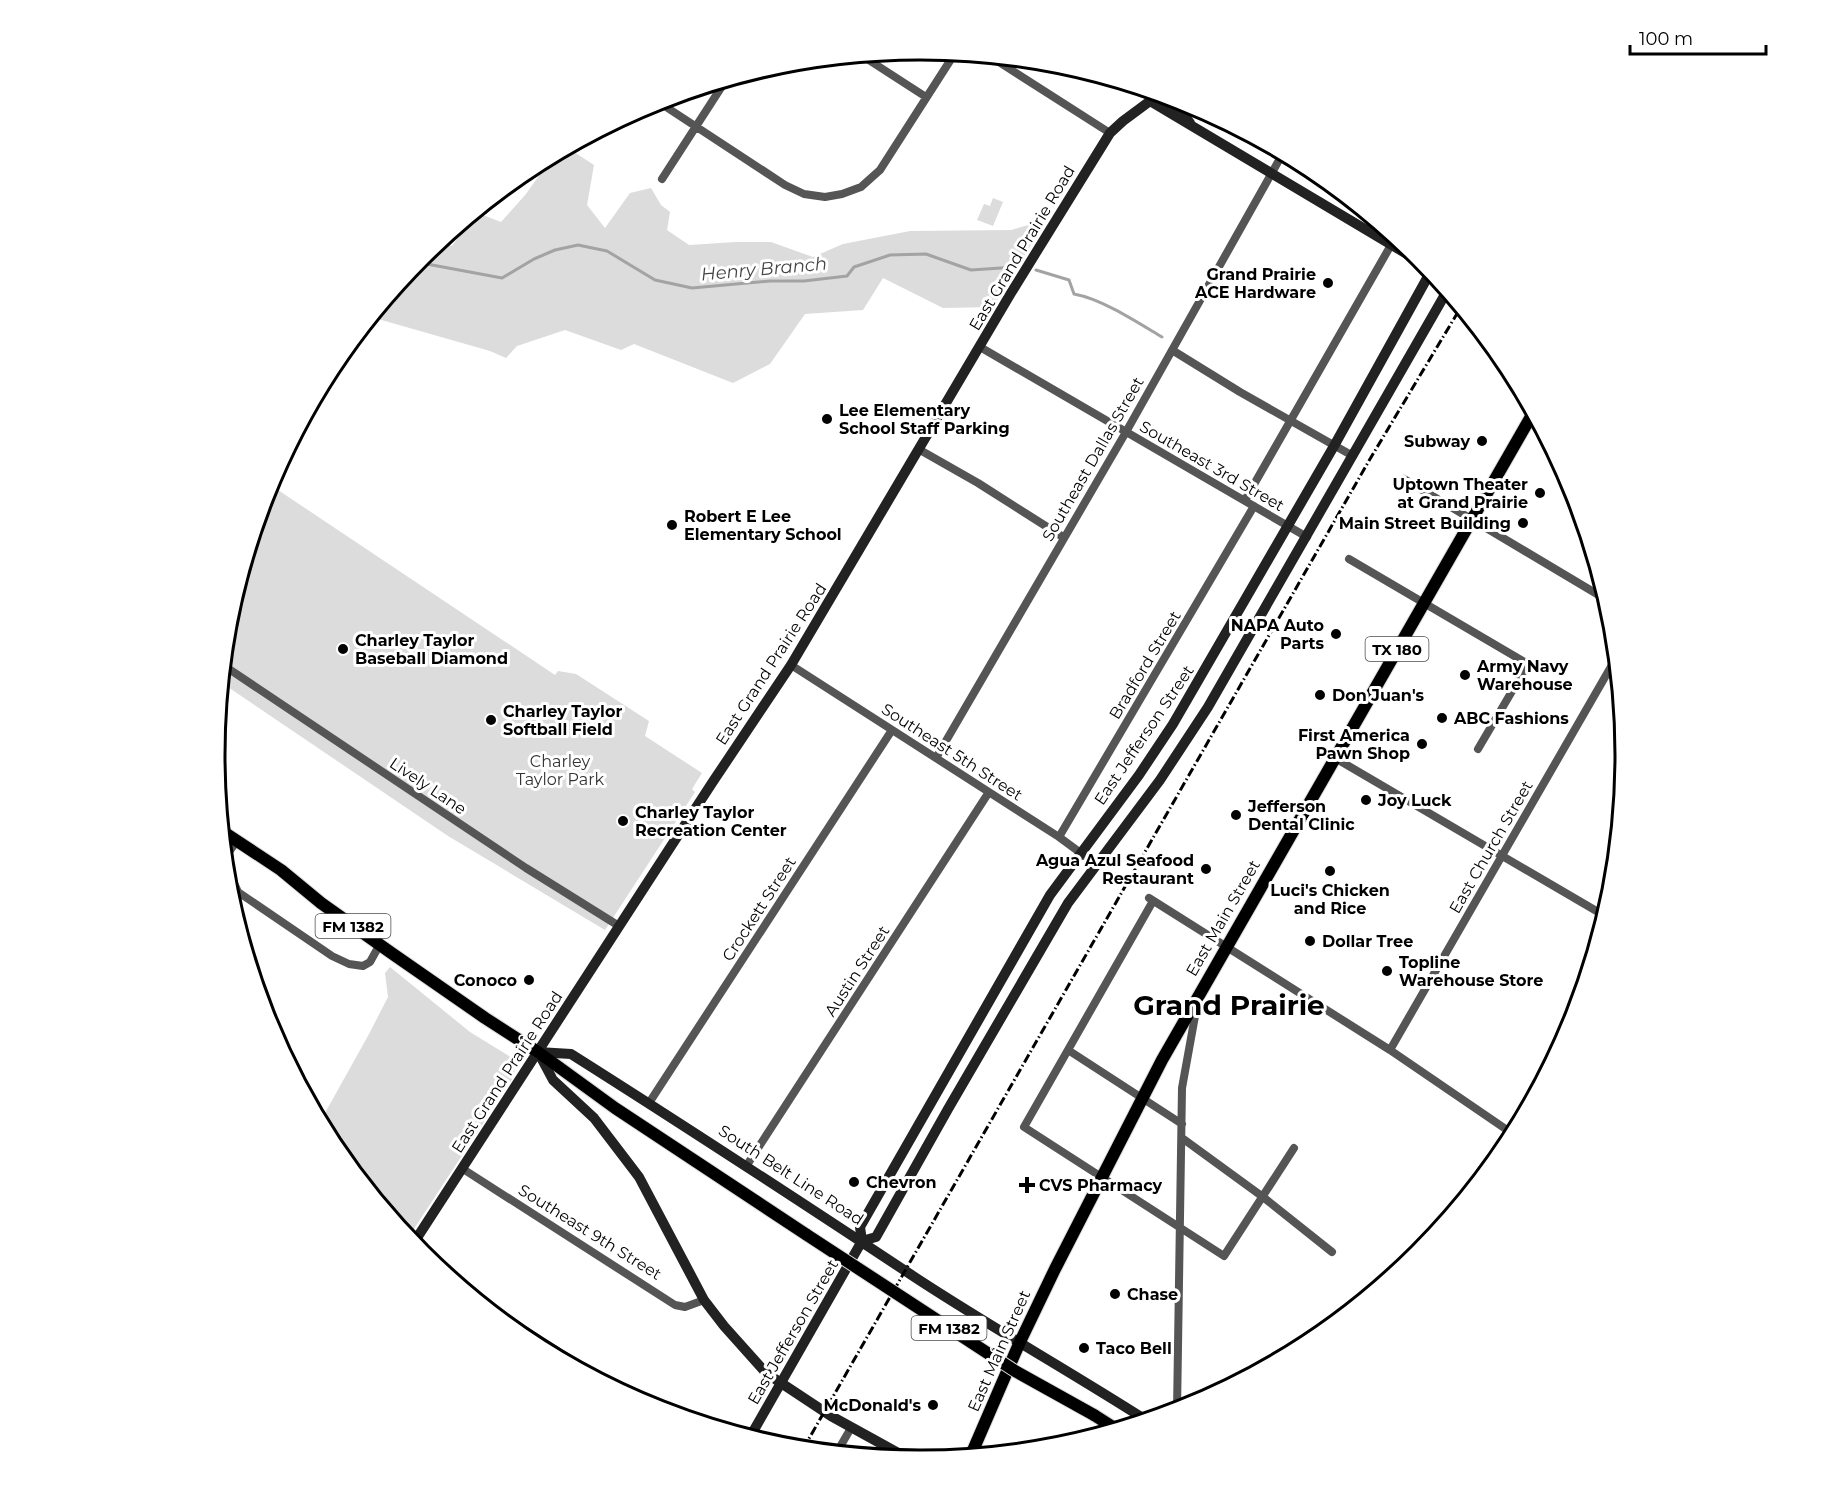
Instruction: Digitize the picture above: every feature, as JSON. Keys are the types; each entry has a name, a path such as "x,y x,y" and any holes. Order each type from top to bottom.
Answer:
{"main road":[{"name":"East Main Street","path":"974,1448 1019,1344 1142,1097 1198,995 1529,421"},
{"name":"South Belt Line Road","path":"230,836 281,870 321,903 485,1018 538,1052 615,1108 1015,1371 1108,1424"}],"street":[{"path":"871,61 926,98"},
{"path":"668,108 785,185 804,194 825,197 861,187 880,170 950,61"},
{"path":"1004,65 1110,133"},
{"path":"662,178 719,90"},
{"name":"East Grand Prairie Road","path":"419,1235 791,665 1110,133 1150,100"},
{"path":"1163,104 1192,126 1391,245 1245,500"},
{"path":"1180,111 1192,126"},
{"name":"Southeast Dallas Street","path":"936,758 1126,432 1279,160"},
{"name":"East Jefferson Street","path":"754,1430 862,1241 860,1227 995,989 1050,895 1139,775 1182,708 1334,446 1427,280"},
{"name":"East Jefferson Street","path":"862,1241 876,1237 1068,903 1160,780 1198,722 1307,537 1443,297"},
{"name":"Southeast 3rd Street","path":"980,347 1307,537"},
{"path":"1172,350 1353,456"},
{"path":"920,450 978,483 1063,537"},
{"path":"1404,479 1596,593"},
{"name":"Bradford Street","path":"1059,837 1254,506"},
{"path":"1349,559 1527,664 1478,749"},
{"path":"1257,579 1276,590"},
{"path":"1220,644 1239,654"},
{"name":"Southeast 5th Street","path":"791,665 1059,837 1097,865"},
{"name":"East Church Street","path":"1390,1050 1610,669"},
{"name":"Lively Lane","path":"230,670 526,868 619,926"},
{"path":"1182,708 1198,722"},
{"name":"Crockett Street","path":"649,1103 892,730"},
{"path":"1335,758 1597,911"},
{"name":"Austin Street","path":"747,1165 989,792"},
{"path":"231,849 237,841"},
{"path":"238,892 332,956 350,964 363,966 370,962 380,944"},
{"path":"1294,1148 1224,1256 1024,1127 1151,900 1390,1050 1505,1129"},
{"path":"995,989 1011,999"},
{"path":"1177,1400 1182,1088 1198,995"},
{"path":"1068,1050 1182,1124"},
{"name":"South Belt Line Road","path":"538,1052 571,1054 747,1165 1019,1344"},
{"name":"Southeast 9th Street","path":"538,1052 553,1080 594,1118 639,1177 704,1300 724,1326 766,1372 831,1416 891,1449"},
{"path":"1182,1138 1263,1197 1332,1252"},
{"name":"Southeast 9th Street","path":"463,1169 675,1305 685,1307 704,1300"},
{"name":"FM 1382","path":"1019,1344 1137,1415"},
{"path":"841,1445 851,1428"}],"green space":[{"path":"574,152 594,165 587,205 605,228 630,193 651,188 661,205 670,212 667,230 689,245 771,242 813,257 843,244 910,231 1011,230 1046,220 993,307 943,308 883,278 863,310 805,314 770,364 733,383 634,344 621,350 565,330 517,346 506,358 490,351 379,319 397,297 449,245 452,246 462,232 483,215 501,222 526,194 541,173"},
{"path":"993,198 1003,202 993,226 977,220 984,204 990,206"},
{"name":"Charley Taylor Park","path":"278,490 555,675 558,671 576,674 649,721 645,736 702,773 692,789 695,792 605,930 448,836 228,687 238,619 262,532"},
{"path":"390,967 470,1032 509,1056 515,1063 514,1076 413,1230 369,1178 325,1113 388,997 385,973"}],"waterway":[{"name":"Henry Branch","path":"429,264 502,278 534,259 555,250 578,245 607,251 655,280 692,288 847,276 854,267 890,255 926,254 971,270 1016,267"},
{"name":"Henry Branch","path":"1036,270 1069,280 1074,294 1108,306 1162,337"}],"railway":[{"path":"808,1441 1370,459 1457,314"}],"place":[{"name":"Grand Prairie ACE Hardware","path":"1328,283"},
{"name":"Lee Elementary School Staff Parking","path":"827,419"},
{"name":"Subway","path":"1482,441"},
{"name":"Uptown Theater at Grand Prairie","path":"1540,493"},
{"name":"Main Street Building","path":"1523,523"},
{"name":"Robert E Lee Elementary School","path":"672,525"},
{"name":"NAPA Auto Parts","path":"1336,634"},
{"name":"Charley Taylor Baseball Diamond","path":"343,649"},
{"name":"Army Navy Warehouse","path":"1465,675"},
{"name":"Don Juan's","path":"1320,695"},
{"name":"ABC Fashions","path":"1442,718"},
{"name":"Charley Taylor Softball Field","path":"491,720"},
{"name":"First America Pawn Shop","path":"1422,744"},
{"name":"Joy Luck","path":"1366,800"},
{"name":"Jefferson Dental Clinic","path":"1236,815"},
{"name":"Charley Taylor Recreation Center","path":"623,821"},
{"name":"Agua Azul Seafood Restaurant","path":"1206,869"},
{"name":"Luci's Chicken and Rice","path":"1330,871"},
{"name":"Dollar Tree","path":"1310,941"},
{"name":"Topline Warehouse Store","path":"1387,971"},
{"name":"Conoco","path":"529,980"},
{"name":"Chevron","path":"854,1182"},
{"name":"CVS Pharmacy","path":"1027,1185"},
{"name":"Chase","path":"1115,1294"},
{"name":"Taco Bell","path":"1084,1348"},
{"name":"McDonald's","path":"933,1405"}],"district":[{"name":"Grand Prairie","path":"1229,1005"}]}
